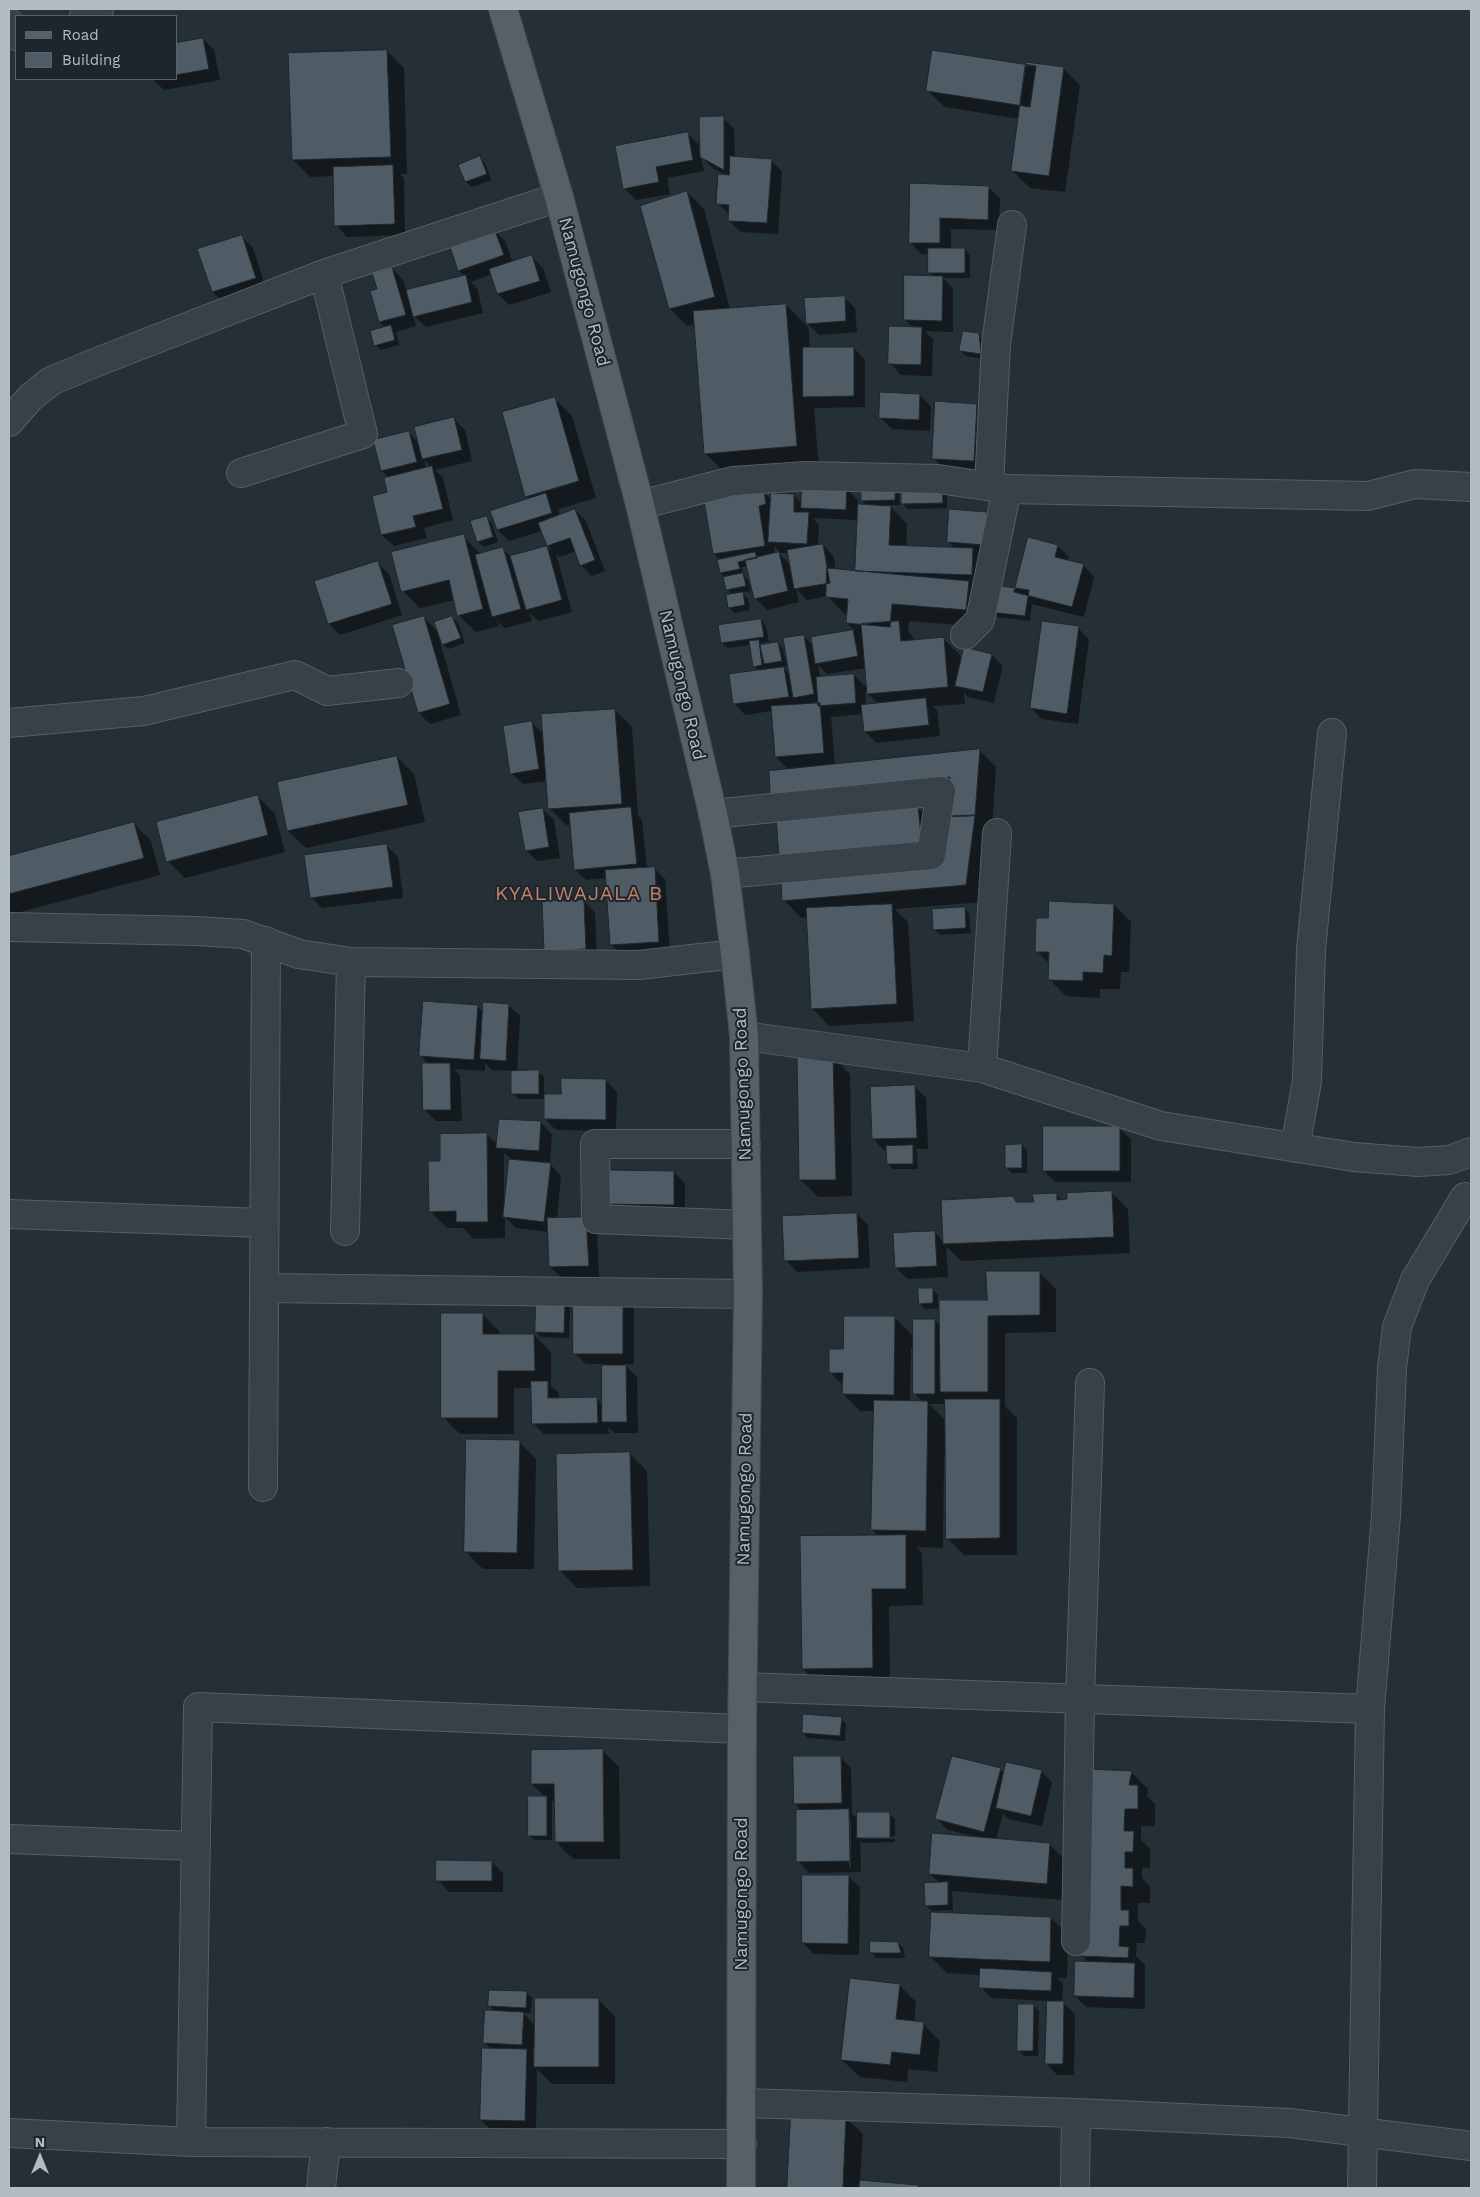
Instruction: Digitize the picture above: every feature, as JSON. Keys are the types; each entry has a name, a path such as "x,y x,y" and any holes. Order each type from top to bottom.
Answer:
{"main road":[{"name":"Namugongo Road","path":"504,9 559,197 640,505 713,814 725,874 744,1036 748,1294 742,1687 741,2188"}],"street":[{"path":"86,15 99,9"},
{"path":"9,23 15,34"},
{"path":"9,422 30,398 51,381 102,360 324,274 559,197"},
{"path":"964,635 980,620 998,488 996,344 1012,225"},
{"path":"241,473 363,434 324,274"},
{"path":"640,505 733,481 806,476 938,479 998,488 1368,496 1415,484 1471,487"},
{"path":"9,723 144,711 295,675 327,692 399,683"},
{"path":"1295,1148 1308,1081 1311,950 1332,734"},
{"path":"713,814 941,791 932,855 725,874"},
{"path":"982,1068 997,833"},
{"path":"9,927 198,931 243,934 299,954 351,962 638,965 735,954"},
{"path":"263,1487 266,941"},
{"path":"345,1232 351,962"},
{"path":"744,1036 982,1068 1161,1126 1354,1157 1418,1162 1460,1156 1468,1200 1415,1280 1397,1328 1392,1368 1386,1515 1370,1709 1362,2188"},
{"path":"746,1144 595,1144 596,1219 747,1225"},
{"path":"9,1214 264,1223"},
{"path":"264,1288 748,1294"},
{"path":"1076,1941 1080,1699 1090,1383"},
{"path":"742,1687 1370,1709"},
{"path":"191,2142 198,1707 742,1730"},
{"path":"9,1839 196,1846"},
{"path":"742,2103 1076,2113 1290,2123 1471,2146"},
{"path":"1075,2188 1076,2113"},
{"path":"9,2133 191,2142 742,2144"},
{"path":"321,2188 326,2142"}],"building":[{"path":"203,38 209,69 178,75 178,43"},
{"path":"387,50 391,157 292,160 288,53"},
{"path":"932,50 1036,66 1030,107 926,91"},
{"path":"1026,62 1064,67 1049,176 1011,171"},
{"path":"724,116 724,170 700,157 699,117"},
{"path":"688,132 693,160 656,167 659,182 623,189 615,146"},
{"path":"480,156 487,174 465,182 458,165"},
{"path":"730,156 772,159 767,223 728,221 729,205 716,204 718,174 729,175"},
{"path":"393,165 395,224 334,226 333,167"},
{"path":"910,183 989,186 988,220 940,218 940,243 909,243"},
{"path":"687,191 715,297 669,309 640,206"},
{"path":"494,228 504,255 458,271 449,244"},
{"path":"242,235 256,278 212,292 197,249"},
{"path":"928,248 965,248 965,273 928,273"},
{"path":"532,255 540,281 497,294 489,269"},
{"path":"392,267 406,315 379,322 370,291 377,289 372,273"},
{"path":"466,275 472,302 413,317 406,290"},
{"path":"904,275 943,276 942,321 904,320"},
{"path":"845,296 846,321 806,324 804,298"},
{"path":"786,304 797,446 704,454 693,311"},
{"path":"391,325 395,340 374,346 370,331"},
{"path":"889,326 922,327 921,365 888,364"},
{"path":"963,331 979,333 981,354 959,351"},
{"path":"803,347 854,347 854,396 803,397"},
{"path":"880,392 920,394 919,420 879,418"},
{"path":"555,397 579,481 525,497 502,412"},
{"path":"935,401 977,404 974,461 932,459"},
{"path":"454,417 462,450 422,459 414,427"},
{"path":"409,431 417,462 381,471 373,440"},
{"path":"432,466 443,509 413,516 416,527 381,535 372,496 387,492 384,478"},
{"path":"802,485 847,487 846,510 801,508"},
{"path":"895,486 895,500 861,501 861,487"},
{"path":"942,488 943,503 901,504 901,489"},
{"path":"764,491 766,504 759,506 765,546 713,554 704,501"},
{"path":"546,493 552,513 497,530 490,511"},
{"path":"771,493 794,494 794,512 809,512 807,544 768,542"},
{"path":"858,504 891,506 889,545 973,548 972,575 855,571"},
{"path":"575,509 595,560 580,566 570,538 547,546 538,523"},
{"path":"949,509 987,512 984,545 947,542"},
{"path":"487,516 493,537 477,542 470,521"},
{"path":"464,534 483,609 457,616 449,580 401,592 391,552"},
{"path":"1028,537 1058,545 1055,557 1084,564 1072,607 1014,592"},
{"path":"823,544 830,583 794,589 787,550"},
{"path":"547,546 562,600 526,610 510,556"},
{"path":"503,547 521,609 492,617 475,555"},
{"path":"755,552 757,558 738,562 740,569 720,573 717,560"},
{"path":"779,552 788,591 754,599 745,560"},
{"path":"378,561 392,604 328,624 314,581"},
{"path":"827,568 969,581 966,610 892,604 890,627 846,623 848,599 826,597"},
{"path":"743,573 746,586 726,590 723,577"},
{"path":"994,585 1029,590 1025,616 990,612"},
{"path":"743,592 745,605 728,608 726,595"},
{"path":"424,616 450,704 418,713 392,625"},
{"path":"452,616 461,638 442,645 434,622"},
{"path":"761,619 764,637 721,643 718,625"},
{"path":"899,621 901,641 944,637 948,687 867,694 861,624"},
{"path":"1042,621 1079,626 1067,714 1030,708"},
{"path":"853,630 858,656 815,664 811,637"},
{"path":"804,635 814,694 793,698 783,638"},
{"path":"759,640 762,665 753,667 749,641"},
{"path":"778,642 782,661 764,664 760,645"},
{"path":"964,647 992,654 983,692 955,686"},
{"path":"784,667 789,697 733,704 729,674"},
{"path":"854,674 856,703 818,706 816,677"},
{"path":"926,698 929,725 864,732 861,705"},
{"path":"820,703 824,753 775,757 771,706"},
{"path":"615,709 622,804 548,809 541,714"},
{"path":"532,721 539,769 510,774 503,726"},
{"path":"980,749 975,815 945,816 950,777 770,795 769,771"},
{"path":"397,756 408,805 287,831 277,782"},
{"path":"258,795 268,835 166,862 156,822"},
{"path":"918,806 922,847 779,857 776,817"},
{"path":"631,807 637,864 574,870 569,813"},
{"path":"543,808 549,847 525,851 518,812"},
{"path":"975,816 966,885 782,901 781,881 940,864 947,817"},
{"path":"134,822 144,858 9,894 9,856"},
{"path":"387,844 393,887 310,898 304,855"},
{"path":"655,867 659,942 610,945 605,870"},
{"path":"584,900 586,949 544,951 542,901"},
{"path":"1049,901 1114,904 1112,956 1104,955 1103,973 1083,972 1083,981 1048,980 1049,952 1035,952 1036,918 1048,918"},
{"path":"892,904 897,1004 811,1009 806,908"},
{"path":"965,907 966,928 933,930 932,909"},
{"path":"423,1001 478,1005 474,1060 419,1056"},
{"path":"483,1002 509,1004 506,1061 480,1059"},
{"path":"833,1055 836,1180 799,1180 797,1056"},
{"path":"422,1063 450,1063 451,1110 423,1110"},
{"path":"539,1070 539,1094 511,1094 511,1071"},
{"path":"561,1078 606,1079 606,1120 544,1119 544,1094 561,1094"},
{"path":"915,1085 917,1138 872,1139 870,1087"},
{"path":"499,1119 541,1121 539,1151 496,1148"},
{"path":"1043,1126 1120,1126 1120,1171 1043,1171"},
{"path":"487,1133 488,1222 456,1222 456,1211 429,1212 428,1161 440,1161 440,1134"},
{"path":"1022,1144 1022,1168 1005,1168 1005,1145"},
{"path":"913,1145 913,1164 887,1164 886,1146"},
{"path":"509,1159 551,1163 544,1222 503,1217"},
{"path":"606,1170 674,1171 674,1205 606,1204"},
{"path":"1112,1191 1114,1237 943,1244 941,1200 1013,1196 1016,1202 1034,1202 1032,1194 1057,1193 1057,1200 1067,1199 1067,1193"},
{"path":"857,1213 859,1258 784,1261 782,1216"},
{"path":"586,1217 589,1266 549,1267 547,1218"},
{"path":"935,1231 937,1266 895,1268 893,1233"},
{"path":"986,1271 1040,1271 1040,1315 988,1316 988,1392 940,1392 939,1300 987,1300"},
{"path":"918,1288 933,1288 933,1303 919,1304"},
{"path":"573,1296 623,1296 623,1354 573,1354"},
{"path":"536,1300 565,1301 564,1333 535,1332"},
{"path":"441,1313 483,1313 483,1334 534,1334 535,1371 498,1371 498,1418 441,1418"},
{"path":"844,1316 895,1316 894,1395 842,1394 843,1373 829,1373 829,1349 843,1349"},
{"path":"913,1319 935,1319 935,1394 913,1394"},
{"path":"602,1365 626,1365 627,1422 602,1422"},
{"path":"531,1381 548,1381 548,1398 597,1397 598,1423 532,1424"},
{"path":"945,1399 1000,1399 1000,1538 946,1539"},
{"path":"874,1400 928,1401 926,1531 871,1530"},
{"path":"466,1439 520,1440 517,1553 464,1552"},
{"path":"630,1452 633,1570 558,1571 556,1454"},
{"path":"906,1535 906,1589 872,1589 873,1668 802,1669 800,1536"},
{"path":"803,1714 842,1717 840,1736 802,1733"},
{"path":"603,1749 604,1842 555,1842 554,1784 531,1784 531,1750"},
{"path":"793,1756 841,1756 842,1803 794,1804"},
{"path":"952,1756 1001,1768 984,1832 935,1819"},
{"path":"1006,1762 1042,1770 1031,1816 996,1808"},
{"path":"1087,1769 1132,1771 1129,1785 1138,1785 1138,1809 1125,1809 1124,1831 1134,1831 1133,1852 1125,1852 1125,1868 1133,1868 1133,1887 1121,1886 1121,1910 1129,1910 1129,1926 1120,1926 1119,1946 1129,1947 1128,1958 1080,1956"},
{"path":"528,1796 547,1796 547,1836 528,1836"},
{"path":"849,1809 850,1861 796,1862 796,1810"},
{"path":"857,1812 890,1812 890,1838 857,1838"},
{"path":"932,1833 1050,1843 1047,1884 929,1874"},
{"path":"436,1860 492,1861 492,1881 436,1881"},
{"path":"802,1875 849,1875 848,1944 802,1943"},
{"path":"948,1882 948,1905 925,1906 924,1883"},
{"path":"931,1912 1051,1917 1050,1962 929,1957"},
{"path":"870,1941 898,1942 901,1953 870,1953"},
{"path":"1075,1961 1135,1963 1134,1998 1074,1996"},
{"path":"980,1968 1052,1972 1051,1991 979,1988"},
{"path":"850,1978 900,1984 896,2019 924,2022 920,2055 892,2052 890,2065 841,2060"},
{"path":"489,1990 527,1991 526,2008 488,2006"},
{"path":"535,1998 599,1998 599,2067 534,2067"},
{"path":"1047,2001 1064,2001 1063,2064 1045,2064"},
{"path":"1018,2004 1034,2004 1033,2051 1017,2051"},
{"path":"485,2010 524,2012 522,2045 483,2043"},
{"path":"482,2048 527,2049 525,2121 480,2120"},
{"path":"791,2113 846,2115 843,2188 787,2188"},
{"path":"860,2180 918,2185 918,2188 859,2188"}],"district":[{"name":"KYALIWAJALA B","path":"579,894"}]}
